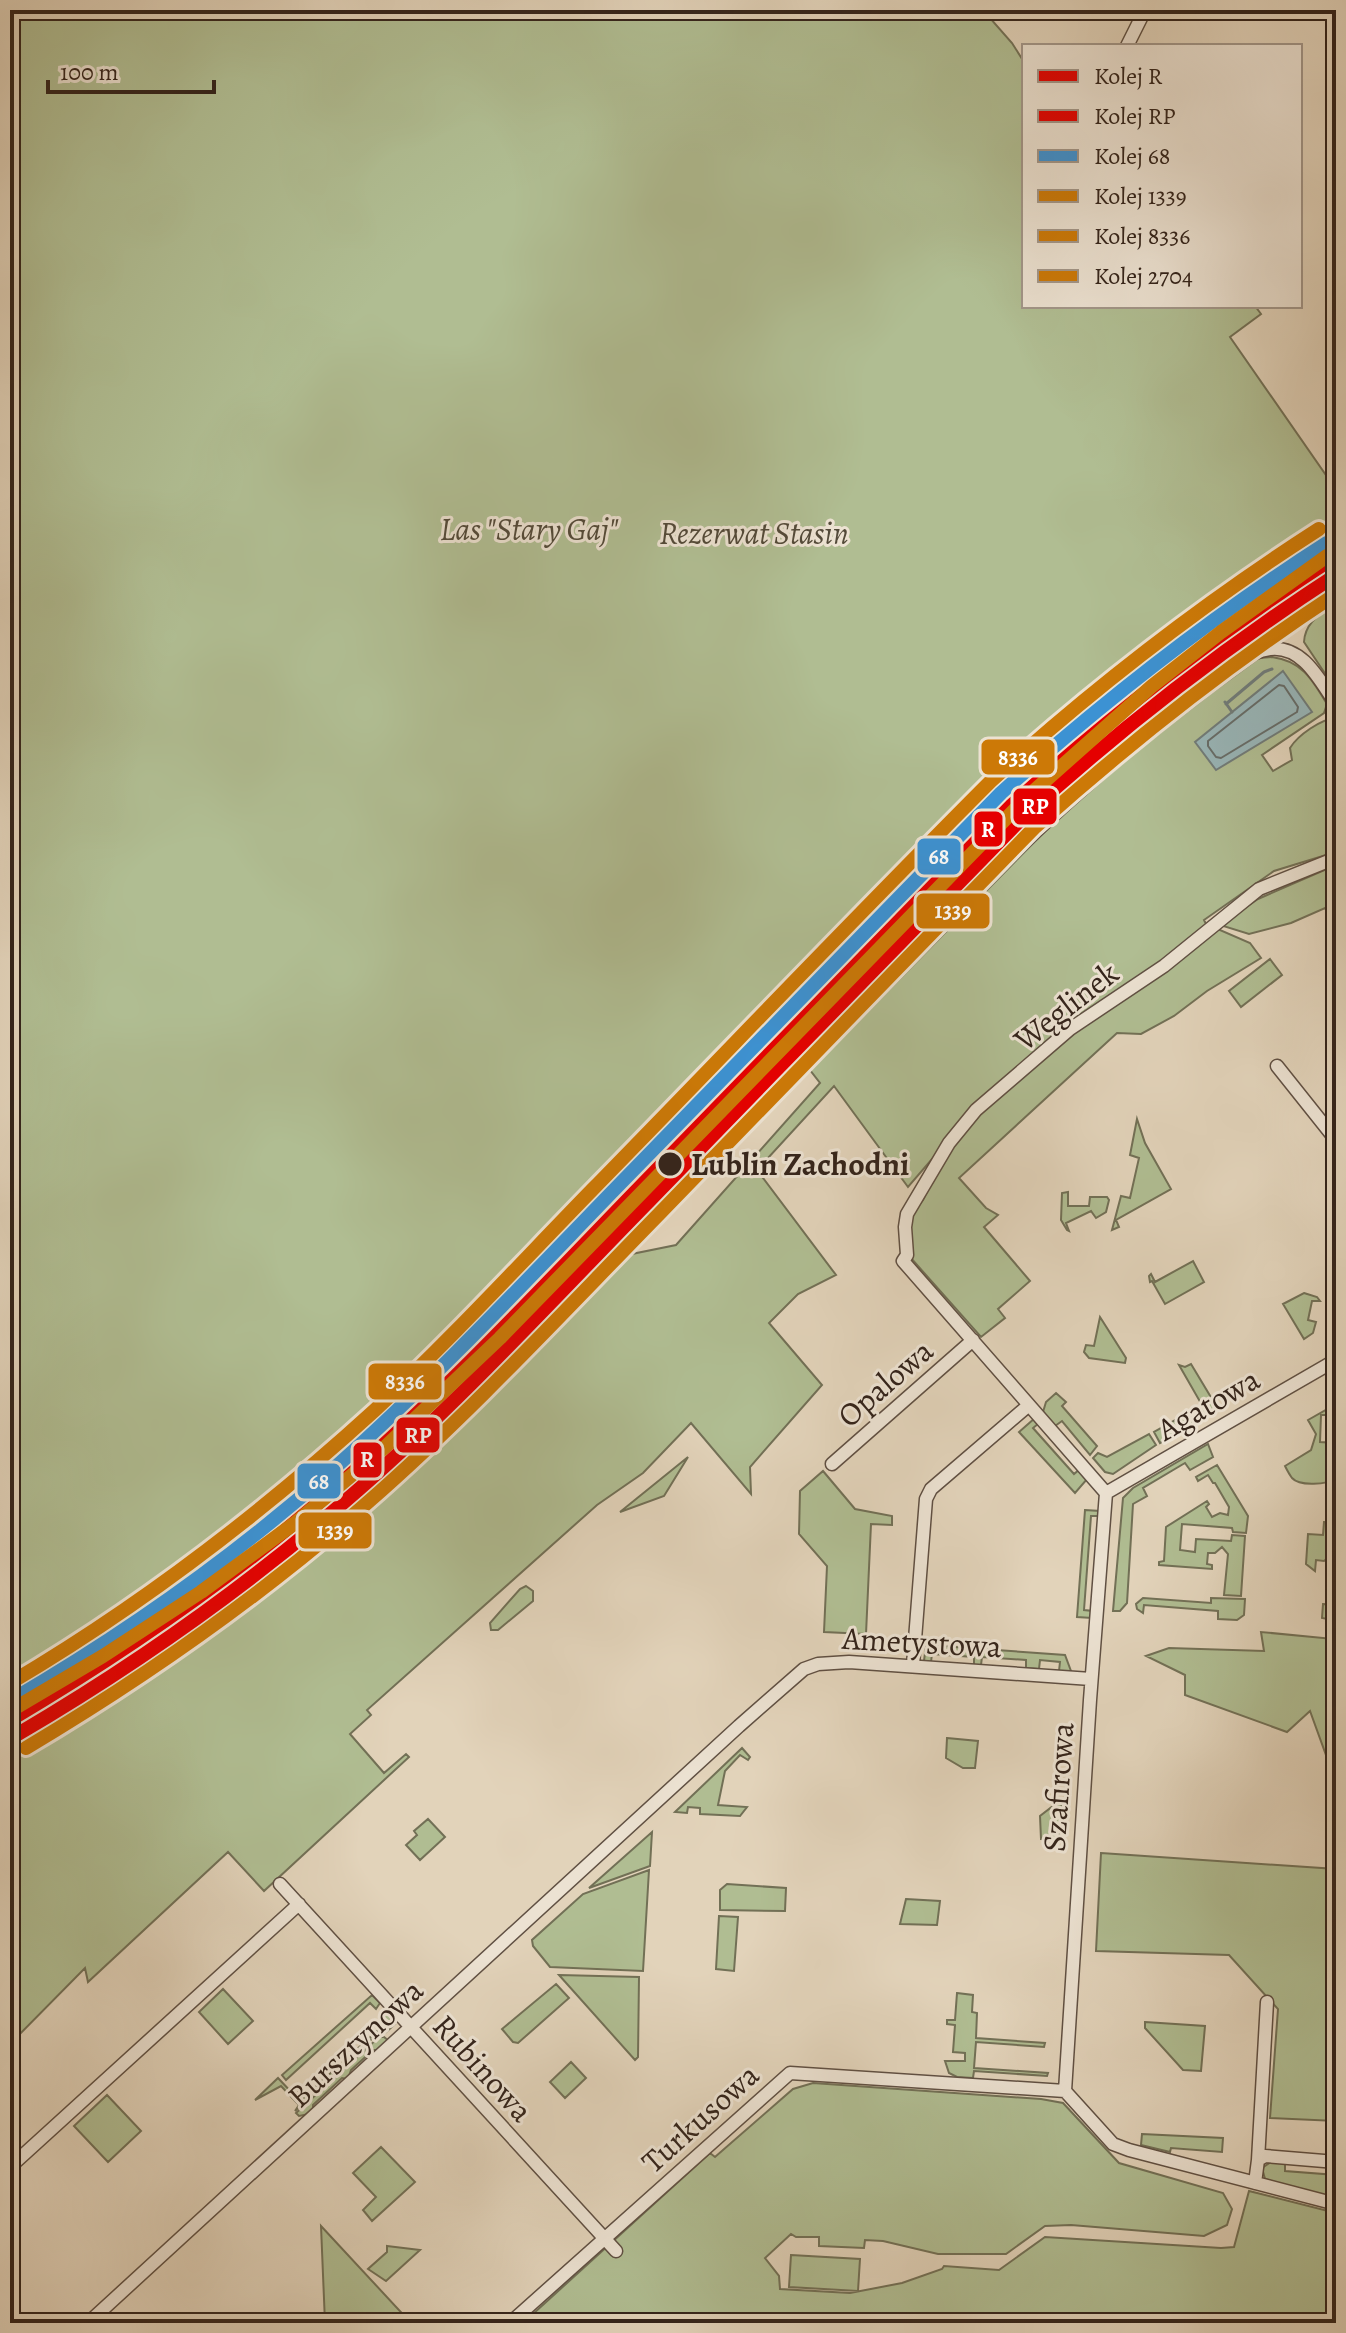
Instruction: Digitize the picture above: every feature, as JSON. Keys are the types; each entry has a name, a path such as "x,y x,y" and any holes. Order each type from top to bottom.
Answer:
{"street":[{"path":"1128,44 1145,10"},
{"path":"796,1075 1045,822 1119,757 1242,660 1272,649 1293,654 1307,664 1336,704"},
{"name":"Węglinek","path":"973,1340 903,1261 907,1255 907,1214 949,1143 976,1110 1070,1029 1164,966 1259,889 1336,858"},
{"path":"1277,1066 1336,1140"},
{"path":"973,1340 1106,1493"},
{"name":"Opalowa","path":"832,1464 973,1340"},
{"name":"Agatowa","path":"1106,1493 1336,1360"},
{"path":"913,1665 926,1499 931,1489 1029,1405"},
{"name":"Szafirowa","path":"1065,2091 1106,1493"},
{"name":"Ametystowa","path":"658,1801 792,1678 818,1664 913,1665 1091,1679"},
{"name":"Bursztynowa","path":"88,2323 658,1801"},
{"path":"1335,1865 1336,1835"},
{"name":"Rubinowa","path":"280,1884 616,2251"},
{"path":"10,2167 299,1904"},
{"path":"1255,2183 1267,2002"},
{"name":"Turkusowa","path":"510,2323 790,2073 1065,2091"},
{"path":"1065,2091 1113,2144 1336,2204"},
{"path":"1258,2160 1265,2156 1336,2162"}],"green space":[{"name":"Las \"Stary Gaj\"","path":"10,10 983,10 1022,59 1022,308 1256,308 1261,314 1230,337 1328,478 1336,475 1336,537 1292,563 1116,692 1003,801 824,960 665,1127 599,1186 579,1233 434,1381 343,1467 224,1561 140,1617 10,1696"},
{"path":"1336,603 1336,690 1304,642 1311,624"},
{"path":"1272,657 1299,667 1327,704 1324,713 1262,755 1273,771 1292,760 1290,748 1304,733 1336,718 1336,852 1274,871 1204,920 1206,924 1250,943 1261,958 1207,991 1174,1016 1141,1034 1117,1033 959,1178 986,1208 998,1215 984,1227 1030,1281 998,1309 1005,1318 981,1337 910,1257 907,1219 923,1200 942,1159 939,1151 908,1187 834,1086 757,1170 836,1275 798,1294 769,1323 822,1385 750,1467 751,1494 691,1423 643,1473 597,1505 367,1710 371,1715 350,1734 384,1773 406,1754 409,1757 264,1891 228,1852 88,1982 85,1968 10,2044 10,1743 150,1664 297,1564 415,1467 500,1387 627,1255 676,1245 820,1083 810,1070 1058,818 1109,772 1210,694 1259,658"},
{"path":"1336,865 1336,914 1328,914 1325,908 1291,923 1249,934 1220,925 1258,899"},
{"path":"1270,959 1282,975 1241,1007 1229,991"},
{"path":"1137,1119 1145,1143 1171,1189 1116,1220 1119,1227 1112,1230 1121,1196 1130,1198 1139,1158 1130,1155"},
{"path":"1068,1192 1068,1206 1089,1206 1090,1197 1107,1197 1106,1212 1096,1218 1091,1211 1066,1223 1067,1230 1061,1220 1062,1193"},
{"path":"1193,1261 1204,1282 1165,1304 1149,1276 1151,1274 1155,1282"},
{"path":"1304,1293 1320,1301 1312,1301 1308,1320 1316,1322 1313,1333 1304,1339 1283,1304"},
{"path":"1100,1317 1126,1358 1125,1363 1089,1358 1084,1352 1086,1345 1094,1346"},
{"path":"1191,1364 1218,1409 1160,1443 1154,1432 1202,1405 1179,1365 1185,1367"},
{"path":"1056,1393 1066,1402 1062,1406 1097,1446 1090,1455 1062,1421 1055,1426 1043,1412 1046,1402"},
{"path":"1326,1402 1331,1407 1330,1415 1321,1415 1320,1442 1336,1443 1336,1479 1301,1483 1292,1478 1285,1466 1311,1450 1316,1434 1308,1420 1329,1408"},
{"path":"1035,1418 1039,1423 1033,1428 1074,1474 1080,1469 1088,1478 1075,1493 1019,1432"},
{"path":"1149,1434 1156,1445 1113,1474 1105,1472 1093,1458 1098,1453 1107,1457"},
{"path":"1208,1444 1213,1457 1190,1470 1185,1463 1143,1488 1147,1496 1133,1504 1127,1603 1120,1611 1113,1611 1123,1498 1133,1488"},
{"path":"688,1457 664,1496 620,1512"},
{"path":"1217,1465 1248,1516 1246,1533 1233,1532 1232,1528 1182,1524 1180,1550 1195,1552 1196,1539 1231,1541 1232,1535 1245,1536 1241,1596 1224,1595 1228,1554 1222,1547 1215,1553 1208,1553 1207,1564 1212,1565 1212,1569 1159,1565 1164,1561 1166,1527 1207,1501 1209,1504 1206,1507 1212,1517 1220,1513 1228,1515 1229,1507 1215,1483 1208,1475 1198,1481 1196,1477"},
{"path":"823,1471 855,1509 892,1516 892,1525 871,1524 866,1634 824,1632 827,1566 799,1534 800,1491"},
{"path":"1085,1510 1100,1511 1099,1516 1091,1516 1084,1610 1093,1611 1092,1618 1077,1617"},
{"path":"1324,1522 1336,1523 1336,1561 1330,1556 1324,1561 1316,1560 1315,1571 1306,1564 1308,1534 1323,1535"},
{"path":"526,1586 533,1591 533,1601 498,1630 491,1630 490,1623"},
{"path":"1143,1598 1211,1603 1211,1598 1245,1599 1244,1615 1237,1620 1218,1619 1218,1611 1144,1605 1143,1613 1136,1604"},
{"path":"1323,1604 1336,1605 1336,1760 1329,1851 1326,1851 1331,1769 1310,1711 1287,1732 1185,1695 1185,1675 1146,1656 1169,1648 1264,1651 1261,1632 1333,1639 1334,1627 1328,1626 1328,1619 1322,1618"},
{"path":"926,1645 1065,1655 1071,1671 1059,1671 1060,1662 1040,1660 1039,1669 1026,1668 1026,1660 982,1657 981,1665 974,1665 974,1657 932,1654 931,1662 924,1661"},
{"path":"947,1738 978,1741 975,1768 963,1768 946,1758"},
{"path":"742,1748 750,1757 748,1760 740,1755 725,1771 718,1805 747,1807 740,1816 700,1814 700,1808 688,1807 687,1813 675,1812"},
{"path":"1062,1799 1059,1838 1041,1839 1040,1816"},
{"path":"428,1819 445,1837 420,1860 406,1845 417,1835 414,1831"},
{"path":"652,1832 650,1866 589,1888"},
{"path":"1101,1853 1336,1869 1336,2121 1270,2118 1278,2009 1229,1955 1096,1951"},
{"path":"649,1870 643,1971 550,1967 533,1946 532,1940 583,1894"},
{"path":"727,1884 786,1888 785,1911 720,1910 720,1890"},
{"path":"906,1899 940,1901 937,1925 900,1924"},
{"path":"719,1916 738,1917 734,1971 716,1969"},
{"path":"559,1975 639,1977 638,2057 635,2060"},
{"path":"556,1984 569,1998 518,2043 513,2042 502,2029"},
{"path":"223,1989 253,2021 228,2044 199,2012"},
{"path":"957,1993 973,1995 972,2012 977,2013 976,2038 1045,2043 1044,2047 976,2042 974,2068 1048,2073 1047,2076 974,2071 973,2078 949,2073 945,2061 965,2061 965,2053 953,2052 955,2025 947,2024 947,2020 955,2020"},
{"path":"372,1995 380,2003 376,2009 370,2003 286,2080 282,2075"},
{"path":"387,2013 395,2024 385,2033 377,2034 295,2111 299,2105 281,2086 255,2100 278,2078 294,2095 297,2092 303,2098 387,2022 382,2016"},
{"path":"1145,2022 1205,2026 1201,2071 1183,2070 1145,2028"},
{"path":"379,2037 389,2041 380,2050 373,2050 351,2070 348,2079 342,2078 313,2105 313,2111 299,2116 296,2113"},
{"path":"571,2062 586,2078 565,2098 550,2082"},
{"path":"813,2083 1063,2103 1119,2163 1223,2193 1232,2209 1227,2225 1204,2236 1071,2225 1045,2226 1006,2254 938,2254 883,2241 865,2240 864,2248 819,2246 819,2237 796,2237 791,2234 765,2258 779,2276 780,2289 850,2293 902,2283 944,2266 999,2270 1045,2237 1234,2247 1249,2191 1336,2213 1336,2323 523,2323 710,2153 715,2157 793,2089"},
{"path":"107,2095 141,2131 108,2162 74,2126"},
{"path":"1142,2134 1223,2138 1222,2152 1171,2148 1170,2152 1141,2145"},
{"path":"381,2147 415,2182 372,2221 363,2210 376,2197 353,2173"},
{"path":"1271,2162 1285,2163 1285,2171 1336,2175 1336,2200 1265,2179 1262,2168"},
{"path":"321,2226 411,2323 325,2323"},
{"path":"387,2246 420,2250 386,2281 368,2269 387,2252"},
{"path":"791,2255 860,2259 858,2291 789,2287"}],"water":[{"path":"1283,671 1312,712 1216,770 1195,742"}],"waterway":[{"path":"1226,704 1264,672 1272,669"},
{"path":"1225,702 1232,712"}],"rail line":[{"name":"8336","path":"10,1683 154,1590 245,1521 332,1448 458,1329 991,781 1150,648 1319,529"},
{"name":"68","path":"10,1701 97,1648 180,1591 339,1464 478,1330 1001,793 1159,661 1327,543"},
{"name":"2704","path":"10,1711 103,1656 201,1592 295,1523 384,1448 500,1338 1027,797 1152,686 1327,556"},
{"name":"R","path":"10,1720 185,1607 268,1544 348,1477 494,1338 1012,805 1169,674 1251,613 1336,556"},
{"name":"RP","path":"18,1734 194,1620 358,1490 507,1348 1023,817 1175,690 1336,575"},
{"name":"1339","path":"26,1748 202,1633 286,1570 367,1503 443,1434 516,1361 1034,828 1180,705 1336,594"}],"place":[{"name":"Lublin Zachodni","path":"670,1164"}],"park label":[{"name":"Rezerwat Stasin","path":"754,533"}]}
